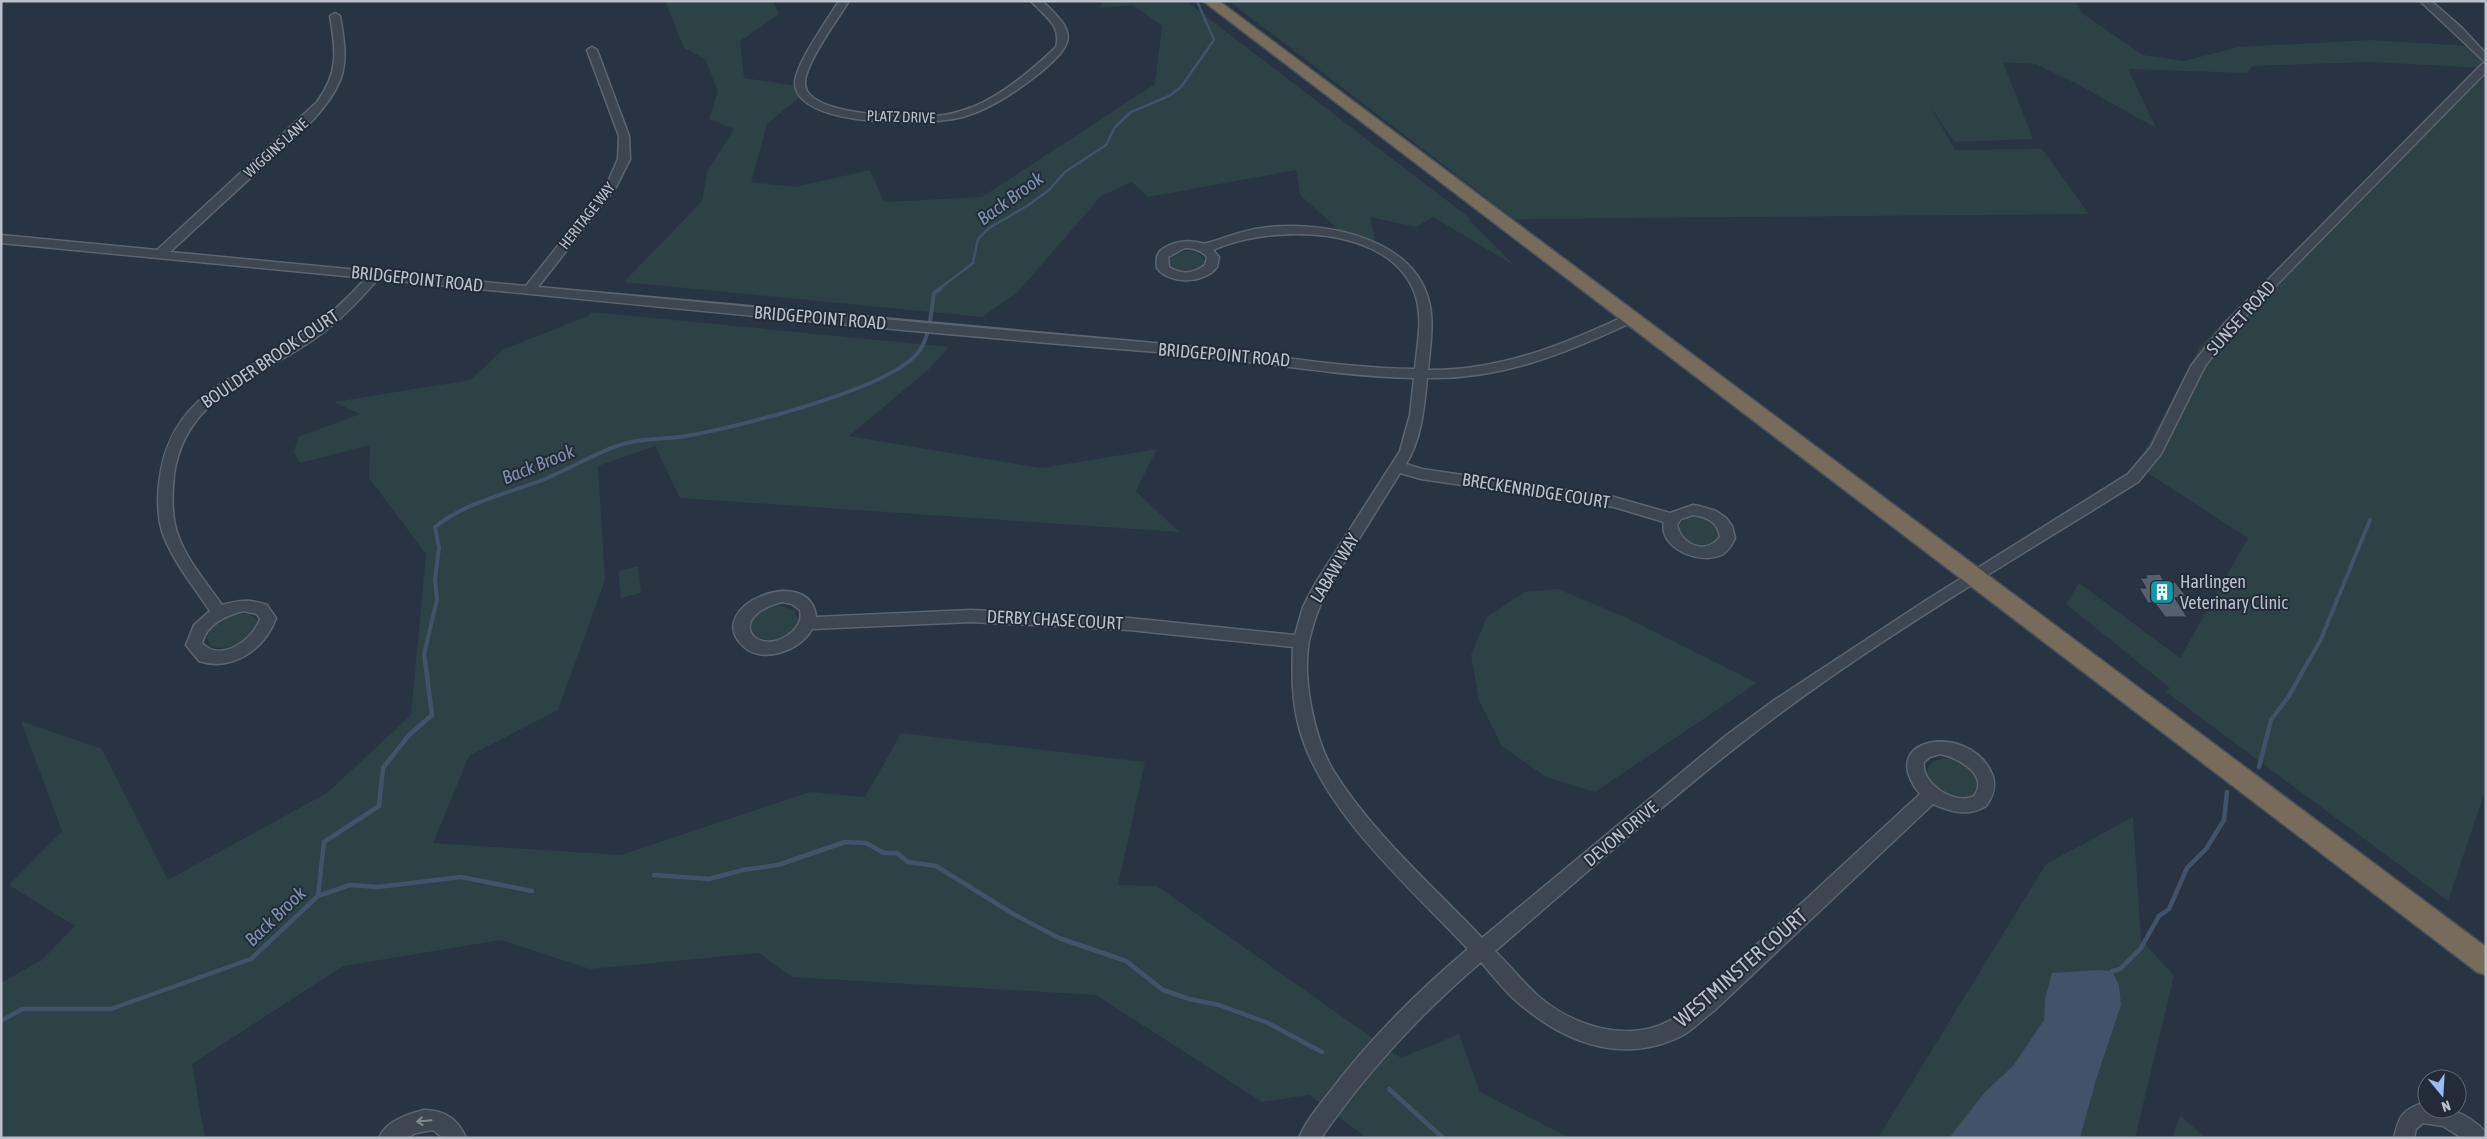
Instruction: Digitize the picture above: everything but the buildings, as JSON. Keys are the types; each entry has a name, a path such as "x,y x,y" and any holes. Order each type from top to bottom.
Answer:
{"highway":[{"path":"1210,1 2486,962"}],"street":[{"name":"PLATZ DRIVE","path":"844,1 802,70 800,81 805,96 828,110 842,114 922,120 951,117 993,101 1061,48 1064,40 1062,28 1058,21 1036,1"},
{"path":"2424,1 2458,30 2486,60"},
{"name":"WIGGINS LANE","path":"160,254 309,118 326,99 340,74 341,60 335,16"},
{"name":"HERITAGE WAY","path":"529,290 612,185 624,159 624,136 592,50"},
{"name":"SUNSET ROAD","path":"1976,577 2133,478 2151,462 2176,415 2199,364 2229,326 2486,66"},
{"name":"LABAW WAY","path":"1205,249 1245,234 1270,230 1295,229 1348,236 1385,252 1412,275 1426,306 1422,375 1414,433 1399,467 1320,588 1311,607 1301,642 1302,704 1312,742 1325,772 1357,819 1482,950"},
{"name":"BRIDGEPOINT ROAD","path":"1,239 940,330 1242,355 1365,371 1422,375 1490,369 1536,359 1561,351 1631,318"},
{"name":"BOULDER BROOK COURT","path":"218,613 198,581 183,563 170,533 166,502 166,462 172,444 194,412 216,393 232,381 296,345 334,318 375,275"},
{"name":"BRECKENRIDGE COURT","path":"1399,467 1421,474 1614,502 1672,519"},
{"name":"DEVON DRIVE","path":"1309,1138 1343,1090 1410,1016 1482,950 1734,739 1777,708 1976,577"},
{"path":"254,605 262,608 267,614 268,621 259,638 238,653 225,657 204,656 197,651 194,645 195,636 208,620 218,613 230,608 254,605"},
{"name":"DERBY CHASE COURT","path":"808,623 971,616 1129,624 1301,642"},
{"name":"WESTMINSTER COURT","path":"1482,950 1531,1002 1559,1022 1577,1031 1600,1038 1624,1042 1650,1038 1678,1027 1708,1003 1931,794"},
{"path":"2404,1138 2405,1126 2410,1118 2420,1113 2433,1113 2448,1117 2463,1125 2478,1138"},
{"path":"389,1138 413,1122 428,1120 441,1122 450,1128 456,1138"}],"green space":[{"path":"672,1 773,1 779,14 740,41 744,78 796,86 800,97 767,124 751,182 795,187 870,170 884,202 982,197 1155,84 1162,26 1133,5 1099,8 1104,1 1186,1 1471,219 1469,220 1515,266 1433,217 1416,227 1370,217 1377,250 1347,237 1300,195 1296,170 1148,197 1132,182 1101,196 1018,292 982,317 624,282 702,201 707,172 734,129 709,119 718,91 705,59 684,48 666,3"},
{"path":"1229,1 2074,1 2083,14 2143,55 2184,61 2238,47 2370,40 2486,47 2486,68 2370,62 2253,66 2246,73 2128,69 2156,128 2079,85 2036,64 2003,62 2033,139 1954,142 1930,106 1955,150 2042,149 2089,214 1514,219"},
{"path":"2486,71 2486,788 2448,901 2166,692 2170,688 2066,604 2079,583 2180,658 2248,538 2137,466 2201,345"},
{"path":"1187,251 1196,252 1203,257 1205,262 1201,268 1183,272 1171,267 1169,261 1173,255"},
{"path":"592,312 949,347 929,369 849,436 1042,468 1157,449 1136,491 1179,532 680,498 655,446 598,466 605,580 558,710 469,756 433,843 621,855 810,792 865,797 901,733 1145,762 1118,885 1157,886 1401,1058 1459,1034 1480,1092 1570,1138 1367,1138 1309,1095 1262,1102 1096,995 792,977 759,953 590,969 501,940 343,966 192,1064 205,1138 1,1138 1,983 42,960 75,926 9,885 62,831 21,721 102,749 168,880 327,793 411,715 426,554 369,478 370,445 300,463 294,452 298,437 360,414 334,402 470,380 504,349 588,316"},
{"path":"1697,516 1715,522 1723,535 1715,546 1699,547 1691,545 1681,536 1679,531 1682,521"},
{"path":"638,566 641,593 621,598 618,571"},
{"path":"1558,589 1627,618 1757,683 1595,792 1546,777 1502,746 1479,700 1471,655 1487,617 1525,592"},
{"path":"778,605 794,610 798,619 796,626 788,635 777,640 758,639 751,632 752,621 758,613"},
{"path":"241,613 252,616 257,621 256,628 251,635 233,646 222,648 211,646 207,638 212,628 225,618"},
{"path":"1947,758 1963,763 1978,778 1981,783 1974,798 1960,799 1948,796 1938,790 1931,782 1928,774 1929,767 1935,761"},
{"path":"2133,817 2141,939 2174,976 2135,1138 1878,1138 2046,864"},
{"path":"2180,1115 2205,1138 2172,1138"}],"water":[{"path":"2112,971 2119,985 2121,1005 2096,1080 2080,1138 1949,1138 1985,1092 2013,1066 2044,1020 2045,999 2052,973"}],"waterway":[{"name":"Back Brook","path":"939,289 973,263 978,239 989,228 1027,206 1049,190 1065,172 1106,145 1115,127 1131,112 1169,96 1181,87 1214,40 1197,1"},
{"name":"Back Brook","path":"425,661 424,654 437,600 435,579 439,548 435,527 474,504 545,479 620,445 644,440 680,437 734,426 805,406 873,381 899,368 917,354 925,341 934,293 941,288"},
{"path":"2309,661 2321,639 2370,520"},
{"name":"Back Brook","path":"318,896 324,842 379,806 383,768 409,735 432,715 425,660"},
{"path":"2259,767 2271,720 2289,696 2309,660"},
{"path":"2112,971 2120,969 2141,948 2159,916 2169,909 2187,868 2206,849 2224,820 2227,792"},
{"path":"654,875 709,879 743,870 778,865 845,842 866,843 884,853 897,853 908,862 936,866 1015,915 1059,938 1126,961 1163,990 1189,999 1219,1005 1268,1023 1322,1052"},
{"path":"318,896 350,885 378,887 461,877 532,891"},
{"name":"Back Brook","path":"1,1021 22,1009 111,1009 251,959 318,896"},
{"path":"1389,1089 1443,1138"}],"place":[{"name":"Harlingen Veterinary Clinic","path":"2162,592"}]}
